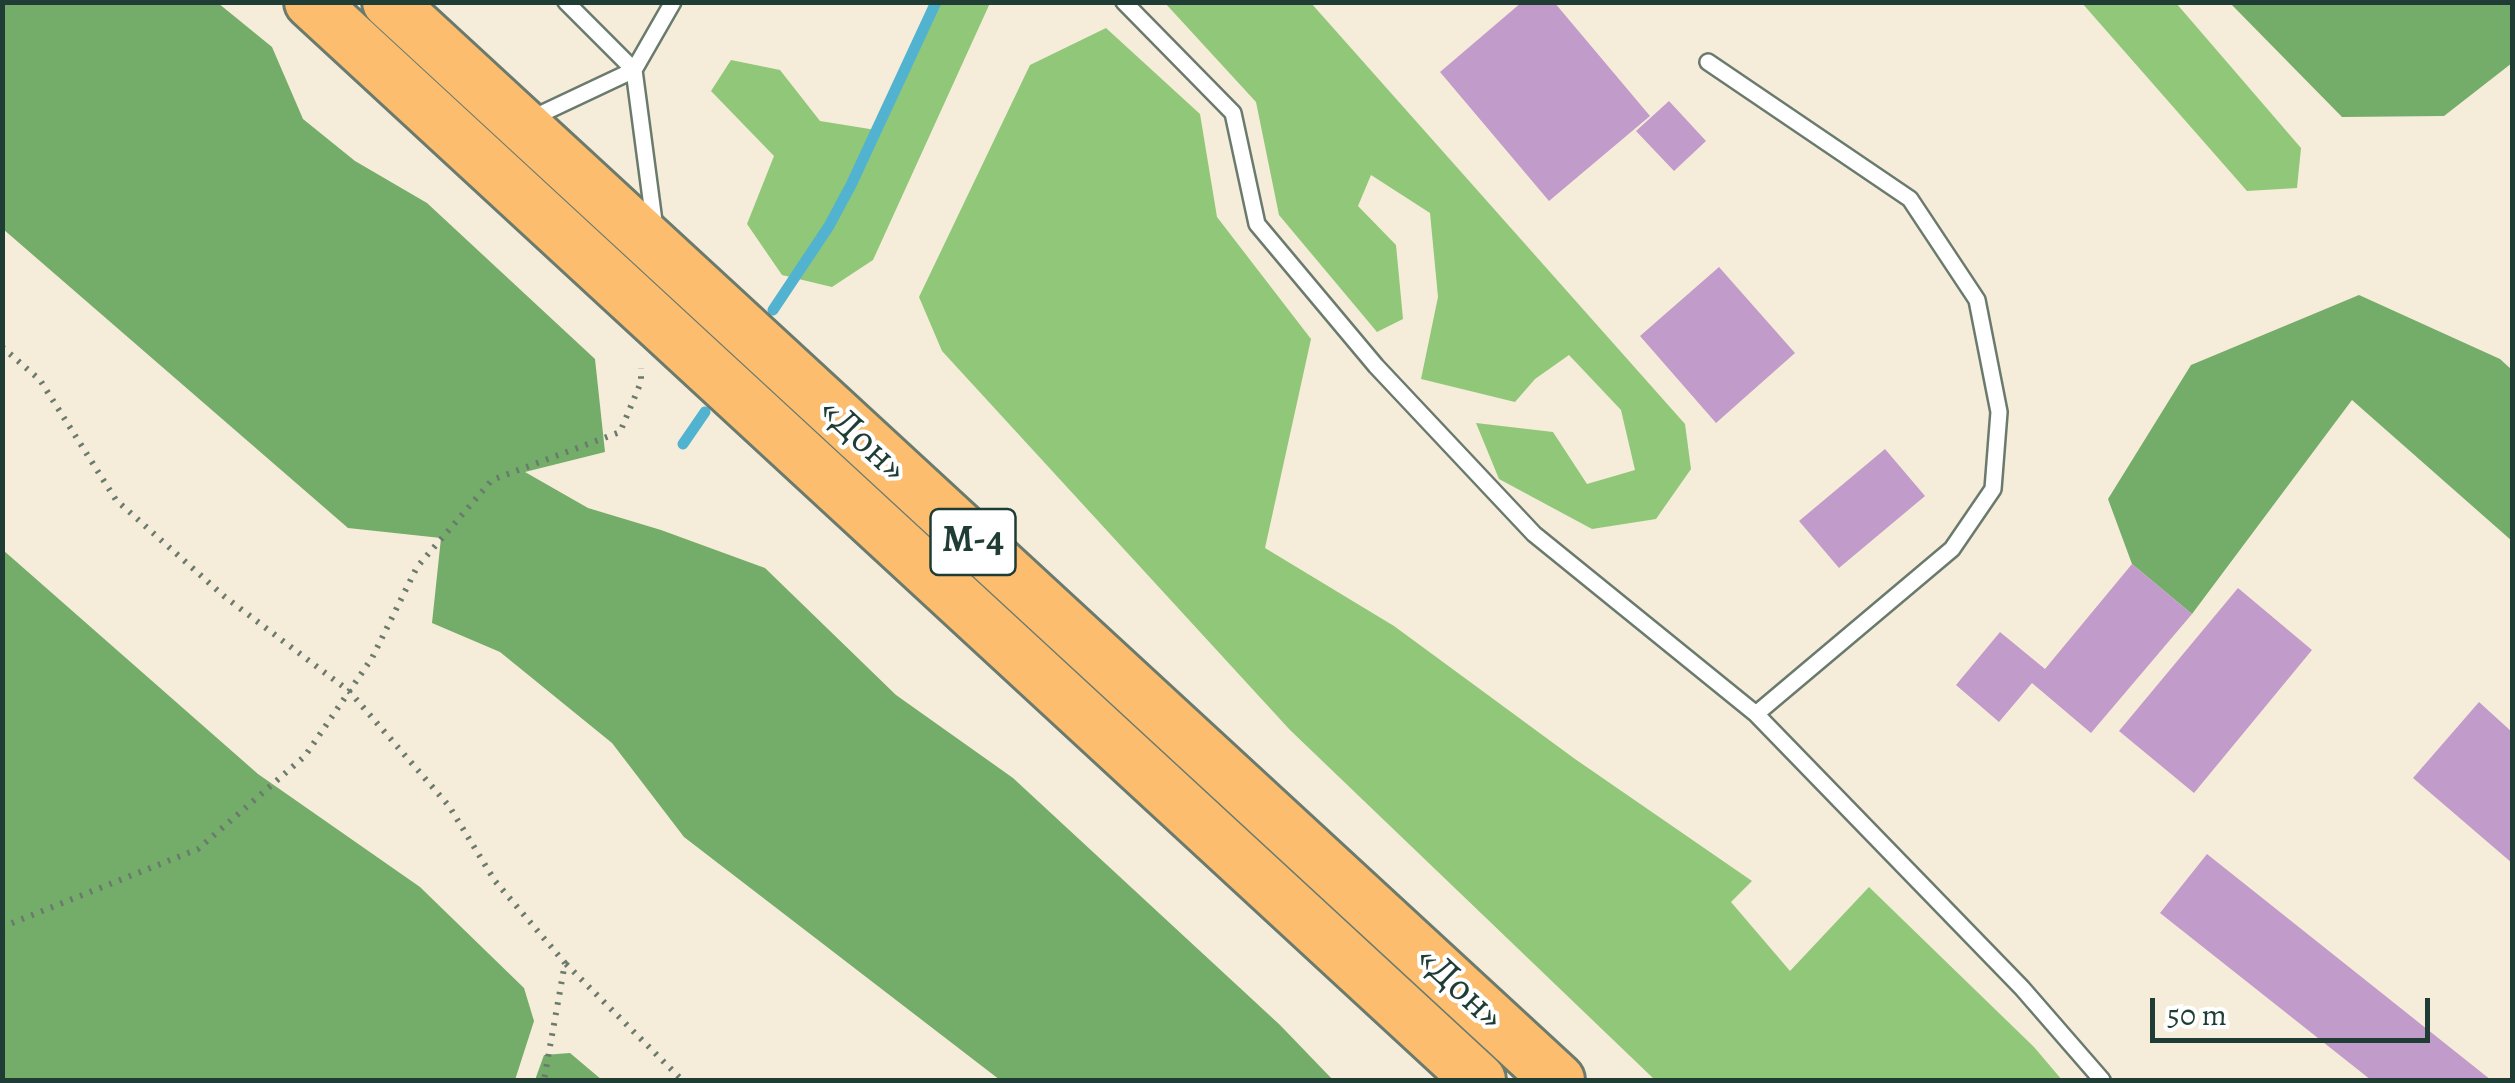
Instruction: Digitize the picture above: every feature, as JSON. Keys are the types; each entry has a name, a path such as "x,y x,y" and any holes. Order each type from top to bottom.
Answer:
{"highway":[{"name":"М-4","path":"311,2 1479,1080"},
{"name":"«Дон»","path":"389,2 1558,1080"}],"lane":[{"path":"566,2 634,70 659,253"},
{"path":"520,124 634,70 672,2"},
{"path":"1124,2 1233,113 1257,224 1376,366 1534,534 1756,714 2022,988 2102,1080"},
{"path":"1708,62 1910,199 1977,300 2000,412 1993,489 1952,548 1756,714"}],"path":[{"path":"2,927 198,849 305,756 372,658 418,567 492,480 620,432 641,382 639,302"},
{"path":"2,347 40,380 124,509 225,597 349,691 449,806 496,881 566,963 682,1080"},
{"path":"544,1080 566,963"}],"green space":[{"path":"3,2 218,3 272,47 303,119 355,161 427,203 595,359 605,452 525,472 588,508 765,568 896,695 1013,778 1280,1025 1333,1080 1000,1080 684,837 612,743 500,652 432,623 441,538 348,528 3,229"},
{"path":"936,3 990,3 873,260 832,287 782,275 747,224 774,156 711,91 731,60 780,70 820,121 876,130"},
{"path":"1165,3 1311,3 1685,424 1691,469 1656,519 1592,529 1499,479 1476,423 1553,432 1587,484 1635,470 1621,410 1569,355 1535,379 1515,402 1421,379 1438,297 1430,213 1371,175 1358,206 1396,245 1403,319 1377,332 1279,215 1256,102"},
{"path":"2082,3 2176,3 2301,148 2297,188 2247,191"},
{"path":"2230,3 2512,3 2512,63 2444,116 2342,117"},
{"path":"1106,28 1200,114 1217,217 1311,339 1265,548 1394,626 1575,759 1752,881 1731,902 1790,971 1869,887 2034,1047 2062,1080 1655,1080 1290,730 942,351 919,297 1030,65"},
{"path":"2359,295 2500,359 2512,370 2512,541 2352,400 2192,614 2132,564 2108,499 2191,365"},
{"path":"3,550 258,774 420,887 524,988 534,1021 515,1080 3,1080"},
{"path":"570,1053 602,1080 535,1080 544,1055"}],"building":[{"path":"1522,2 1554,2 1650,116 1549,201 1440,72"},
{"path":"1669,101 1706,141 1674,171 1636,131"},
{"path":"1719,267 1795,353 1716,423 1640,336"},
{"path":"1885,449 1925,496 1839,568 1799,521"},
{"path":"2132,564 2192,614 2091,733 2032,683 1999,722 1956,685 2000,632 2045,669"},
{"path":"2238,588 2312,650 2194,793 2119,731"},
{"path":"2479,702 2512,732 2512,863 2413,778"},
{"path":"2207,854 2491,1080 2371,1080 2160,913"}],"waterway":[{"path":"773,310 829,226 851,185 936,2"},
{"path":"683,444 705,412"}]}
